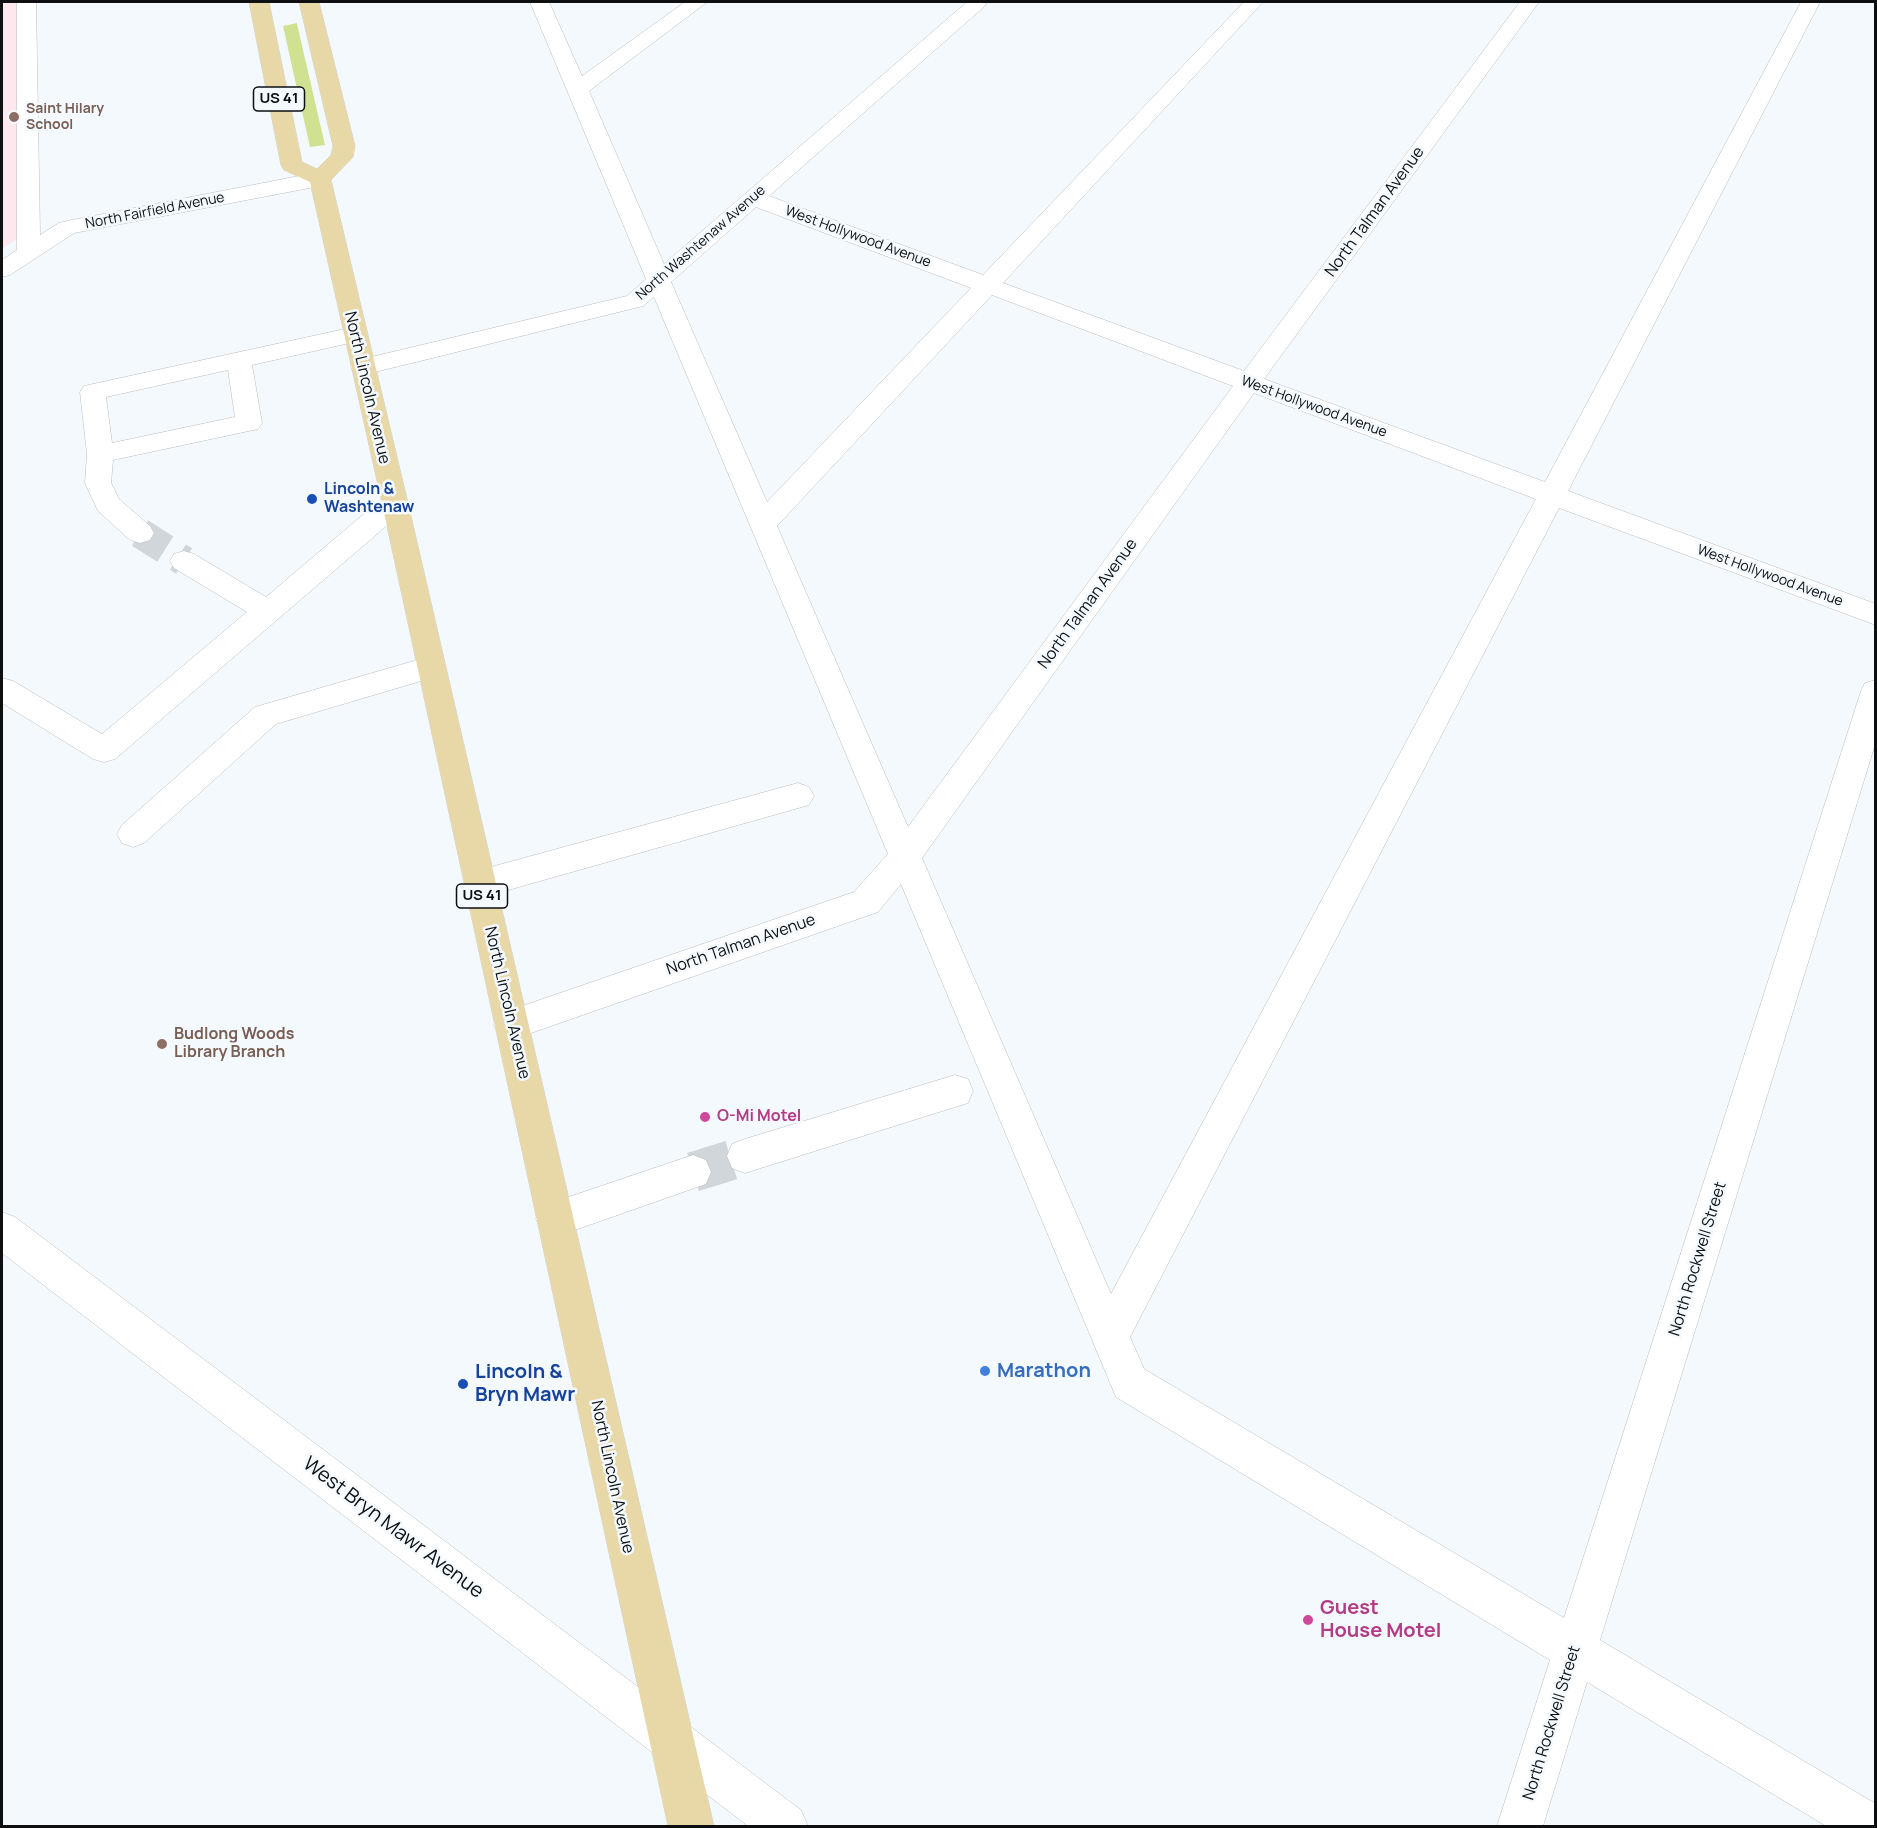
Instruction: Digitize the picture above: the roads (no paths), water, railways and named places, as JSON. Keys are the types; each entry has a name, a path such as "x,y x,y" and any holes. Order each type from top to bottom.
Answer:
{"main road":[{"name":"US 41","path":"259,2 292,165 320,179 342,157 344,146 309,2"},
{"name":"North Lincoln Avenue","path":"320,179 354,335 395,503 691,1827"}],"street":[{"path":"26,2 29,252"},
{"path":"540,2 1130,1383 1869,1827"},
{"path":"578,89 697,2"},
{"name":"North Washtenaw Avenue","path":"363,367 635,301 978,2"},
{"path":"764,524 1254,2"},
{"name":"North Talman Avenue","path":"511,1025 866,902 905,856 1249,382 1530,2"},
{"path":"1110,1336 1811,2"},
{"name":"North Fairfield Avenue","path":"2,270 68,228 320,179"},
{"name":"West Hollywood Avenue","path":"752,198 1875,615"},
{"path":"140,533 108,504 98,483 100,454 93,392 354,335"},
{"path":"100,454 249,423 239,360"},
{"path":"2,689 104,750 395,503"},
{"path":"184,561 268,611"},
{"path":"133,834 266,715 431,667"},
{"name":"North Rockwell Street","path":"1520,1827 1875,692"},
{"path":"480,884 798,796"},
{"path":"745,1156 955,1091"},
{"path":"555,1219 693,1172"},
{"name":"West Bryn Mawr Avenue","path":"2,1230 785,1827"}],"tunnel":[{"path":"140,533 184,561"},
{"path":"693,1172 745,1156"}],"place":[{"name":"Saint Hilary School","path":"14,117"},
{"name":"Lincoln & Washtenaw","path":"312,499"},
{"name":"Budlong Woods Library Branch","path":"162,1044"},
{"name":"O-Mi Motel","path":"705,1117"},
{"name":"Marathon","path":"985,1371"},
{"name":"Lincoln & Bryn Mawr","path":"463,1384"},
{"name":"Guest House Motel","path":"1308,1620"}]}
